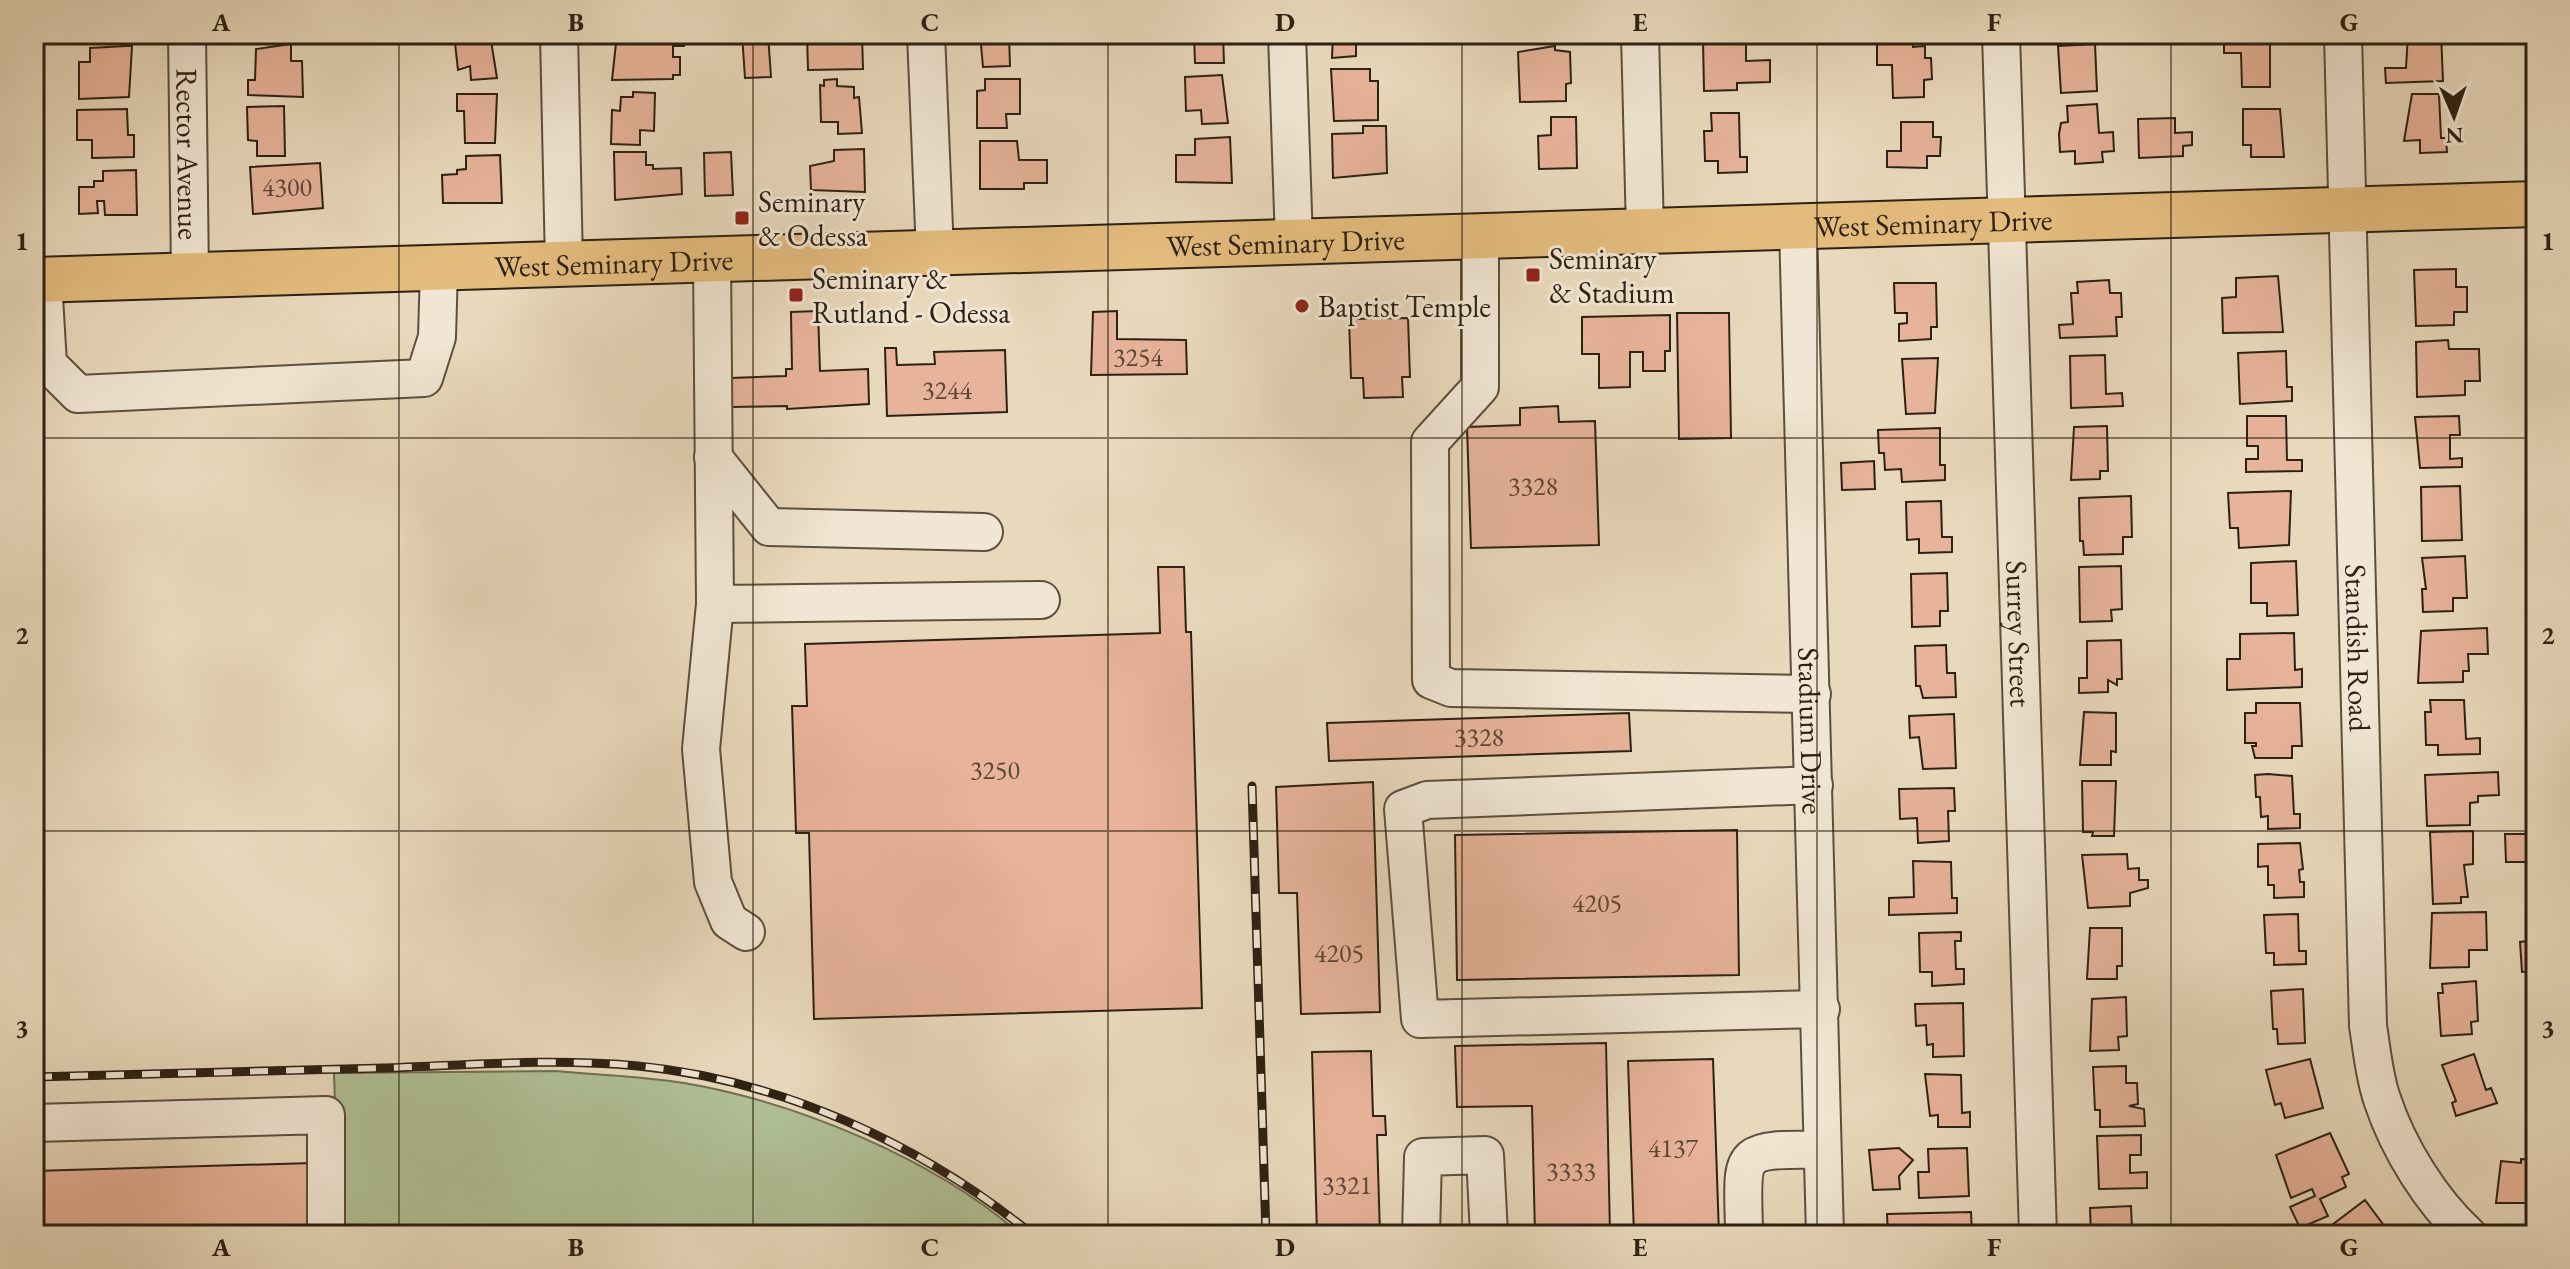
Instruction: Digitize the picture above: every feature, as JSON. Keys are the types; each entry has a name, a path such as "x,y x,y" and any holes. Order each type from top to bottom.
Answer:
{"main road":[{"name":"West Seminary Drive","path":"38,280 2536,204"}],"street":[{"name":"Rector Avenue","path":"187,34 190,276"},
{"path":"559,34 564,264"},
{"path":"926,34 935,253"},
{"path":"1287,34 1294,242"},
{"path":"1640,34 1645,231"},
{"name":"Surrey Street","path":"2001,34 2038,1235"},
{"name":"Standish Road","path":"2343,34 2359,771 2368,1026 2382,1100 2421,1179 2443,1212 2468,1235"},
{"name":"Stadium Drive","path":"1798,227 1825,1235"},
{"path":"1480,236 1480,387 1430,442 1431,680 1451,688 1812,694"},
{"path":"712,259 715,604 701,749 713,882 729,921 746,932"},
{"path":"38,280 48,364 78,394 424,378 437,337 439,268"},
{"path":"713,457 769,527 984,532"},
{"path":"715,604 1041,600"},
{"path":"1814,785 1427,800 1403,809 1420,1019 1821,1009"},
{"path":"34,1123 326,1115 326,1235"},
{"path":"1744,1235 1743,1169 1749,1160 1761,1150 1822,1150"},
{"path":"1421,1235 1423,1157 1485,1155 1489,1235"}],"green space":[{"path":"556,1071 684,1083 772,1104 817,1119 906,1159 948,1182 1021,1235 339,1235 334,1073"}],"building":[{"path":"82,34 130,34 130,38 82,38"},
{"path":"454,34 490,34 497,78 471,80 470,66 458,70"},
{"path":"617,34 684,34 684,46 673,46 673,57 680,57 680,75 673,75 673,79 612,80"},
{"path":"742,34 768,34 771,77 745,78"},
{"path":"807,34 862,34 863,69 808,70"},
{"path":"980,34 1009,34 1010,66 983,67"},
{"path":"1194,34 1223,34 1224,63 1195,63"},
{"path":"1333,34 1377,34 1378,43 1356,44 1356,56 1332,58"},
{"path":"2240,34 2270,36 2270,87 2242,87 2241,53 2224,53 2224,38 2240,38"},
{"path":"2408,34 2441,34 2443,81 2386,83 2385,68 2406,68"},
{"path":"1746,38 1746,61 1770,60 1770,82 1737,83 1737,90 1704,91 1703,39"},
{"path":"1913,42 1913,47 1925,46 1925,58 1931,58 1932,79 1924,80 1924,97 1893,98 1892,65 1877,65 1877,44"},
{"path":"291,44 291,61 302,61 303,97 248,95 248,80 255,80 256,49"},
{"path":"2095,44 2097,91 2061,93 2058,46"},
{"path":"132,46 129,97 79,99 79,62 90,62 90,48"},
{"path":"1555,46 1555,50 1570,52 1571,83 1566,84 1566,101 1520,102 1518,52"},
{"path":"1331,69 1370,69 1370,81 1378,81 1378,120 1334,121"},
{"path":"1222,75 1228,123 1202,124 1201,110 1186,111 1185,77"},
{"path":"837,79 837,86 854,87 854,98 859,97 862,133 838,134 838,122 821,122 820,85 824,86 824,80"},
{"path":"985,79 1020,79 1020,114 1006,114 1007,128 977,128 977,91 985,90"},
{"path":"633,92 655,93 654,131 640,130 640,145 611,144 612,110 620,111 621,97 633,97"},
{"path":"457,94 497,94 495,143 465,143 464,111 457,111"},
{"path":"2412,94 2439,94 2441,138 2446,138 2447,152 2420,153 2420,140 2404,141"},
{"path":"2097,104 2099,133 2113,132 2114,151 2102,152 2103,162 2075,164 2075,151 2060,152 2059,134 2061,123 2068,122 2067,106"},
{"path":"284,106 285,156 257,156 257,141 248,140 247,107"},
{"path":"127,109 128,135 134,135 134,157 92,158 92,140 77,140 77,110"},
{"path":"2243,109 2280,109 2284,157 2251,157 2251,145 2243,145"},
{"path":"1711,113 1739,113 1740,157 1747,157 1747,172 1718,173 1718,161 1705,161 1704,131 1712,131"},
{"path":"1551,117 1576,117 1577,168 1539,169 1538,136 1551,135"},
{"path":"2526,117 2536,117 2536,149 2527,150"},
{"path":"2175,118 2175,133 2192,132 2192,145 2183,146 2183,156 2139,158 2138,119"},
{"path":"1901,122 1933,122 1933,137 1941,137 1940,156 1927,156 1927,168 1887,167 1887,151 1901,151"},
{"path":"1363,126 1386,126 1387,173 1333,178 1332,134 1363,133"},
{"path":"1230,137 1232,183 1176,182 1176,155 1195,155 1195,139"},
{"path":"980,141 1017,141 1019,160 1047,160 1047,183 1024,183 1024,189 980,189"},
{"path":"864,149 865,192 811,190 810,166 834,161 834,150"},
{"path":"614,152 646,152 646,165 653,165 653,169 681,168 682,194 615,200"},
{"path":"731,152 733,195 705,196 704,153"},
{"path":"500,155 502,203 443,203 442,175 457,174 457,170 466,169 466,156"},
{"path":"320,163 323,208 253,214 250,167"},
{"path":"136,170 137,215 105,215 104,201 97,201 98,213 79,214 79,187 94,187 94,181 103,181 103,171"},
{"path":"2456,269 2456,287 2467,287 2467,312 2454,312 2454,325 2416,326 2414,270"},
{"path":"2278,276 2283,332 2223,333 2222,298 2236,297 2236,278"},
{"path":"2109,280 2110,293 2121,293 2122,317 2116,317 2117,336 2060,338 2059,325 2073,324 2071,293 2078,293 2077,282"},
{"path":"1894,283 1936,283 1937,327 1931,327 1931,339 1899,341 1899,324 1907,323 1907,313 1895,313"},
{"path":"818,311 820,371 868,369 869,404 787,409 787,406 731,407 731,378 786,376 786,369 792,369 791,312"},
{"path":"1117,311 1117,339 1186,340 1187,374 1091,375 1093,312"},
{"path":"1677,313 1729,313 1731,438 1679,439"},
{"path":"1670,315 1670,351 1665,351 1665,371 1643,371 1643,352 1630,352 1630,387 1599,388 1599,354 1582,354 1582,317"},
{"path":"1408,318 1410,377 1402,377 1403,397 1364,398 1363,378 1351,378 1349,319"},
{"path":"2448,340 2449,349 2479,349 2480,381 2465,381 2465,395 2417,397 2416,342"},
{"path":"885,348 896,348 897,365 935,364 934,352 1005,350 1007,412 887,416"},
{"path":"2286,351 2287,387 2292,387 2292,401 2240,404 2238,353"},
{"path":"2105,355 2106,394 2122,393 2123,406 2071,408 2070,356"},
{"path":"1938,358 1935,413 1906,414 1902,359"},
{"path":"1558,406 1559,422 1595,421 1599,545 1471,548 1467,427 1520,425 1520,408"},
{"path":"2247,416 2286,416 2287,460 2302,460 2302,471 2246,472 2246,459 2258,459 2258,446 2247,446"},
{"path":"2459,416 2460,435 2450,435 2450,459 2462,458 2462,467 2420,468 2415,417"},
{"path":"2107,426 2108,471 2100,471 2100,479 2071,480 2074,427"},
{"path":"1940,428 1940,465 1945,465 1945,480 1902,482 1901,469 1885,470 1884,453 1879,453 1878,430"},
{"path":"1874,461 1875,489 1842,490 1841,463"},
{"path":"2460,486 2462,540 2422,541 2421,487"},
{"path":"2291,491 2289,545 2239,548 2238,528 2230,528 2228,493"},
{"path":"2131,496 2132,537 2123,537 2123,554 2084,555 2083,541 2080,541 2079,498"},
{"path":"1941,501 1942,537 1952,537 1952,552 1919,553 1919,539 1907,540 1906,502"},
{"path":"2465,556 2467,598 2453,598 2453,611 2423,612 2422,589 2426,589 2422,558"},
{"path":"2296,561 2298,615 2267,616 2267,603 2251,603 2251,563"},
{"path":"2121,566 2122,609 2111,610 2112,621 2080,622 2079,567"},
{"path":"1158,567 1184,567 1186,632 1191,632 1202,1008 814,1019 809,833 796,833 792,706 807,706 805,644 1160,633"},
{"path":"1947,573 1948,611 1940,611 1940,626 1912,627 1911,574"},
{"path":"2487,628 2488,654 2468,654 2469,671 2463,671 2463,682 2418,683 2421,631"},
{"path":"2294,633 2295,670 2302,669 2302,687 2227,690 2227,659 2240,659 2240,634"},
{"path":"2121,640 2122,679 2117,679 2117,685 2108,680 2108,692 2079,693 2079,678 2087,678 2087,641"},
{"path":"1946,645 1947,673 1955,673 1956,697 1923,698 1920,686 1916,686 1915,646"},
{"path":"2430,700 2464,700 2466,739 2480,738 2480,754 2438,755 2438,745 2426,745 2425,712 2431,712"},
{"path":"2256,703 2300,703 2302,746 2292,746 2292,758 2255,758 2252,746 2256,743 2245,743 2245,713 2256,713"},
{"path":"2084,712 2116,713 2116,752 2111,751 2111,765 2080,765"},
{"path":"1629,713 1631,751 1329,761 1327,723"},
{"path":"1954,714 1956,768 1923,769 1919,737 1910,738 1909,716"},
{"path":"2498,772 2499,795 2478,796 2478,802 2470,803 2470,825 2427,826 2425,775"},
{"path":"2255,775 2292,776 2294,814 2300,814 2300,828 2268,829 2268,816 2261,817 2260,797 2256,797"},
{"path":"2082,781 2116,781 2114,836 2092,836 2093,832 2083,832"},
{"path":"1373,782 1380,1012 1301,1014 1297,893 1279,893 1276,787"},
{"path":"1954,788 1955,811 1948,811 1949,841 1918,843 1917,818 1900,819 1899,789"},
{"path":"1737,830 1739,975 1457,980 1455,835"},
{"path":"2473,831 2473,864 2464,865 2468,897 2461,897 2461,903 2433,904 2430,832"},
{"path":"2505,834 2533,834 2533,862 2506,862"},
{"path":"2300,843 2303,869 2299,870 2300,882 2304,882 2304,897 2274,898 2274,885 2268,885 2268,866 2258,867 2258,844"},
{"path":"2127,854 2128,869 2139,868 2139,880 2148,880 2148,888 2130,893 2130,906 2088,908 2082,855"},
{"path":"1913,861 1951,862 1952,898 1957,898 1957,913 1889,915 1889,898 1914,897"},
{"path":"2486,912 2487,950 2469,950 2469,967 2430,968 2432,913"},
{"path":"2298,914 2299,951 2306,951 2306,964 2274,965 2274,953 2266,953 2264,915"},
{"path":"2090,928 2122,928 2122,966 2117,966 2117,979 2087,979"},
{"path":"1961,932 1961,941 1955,941 1956,969 1964,969 1964,984 1932,986 1932,972 1920,972 1919,933"},
{"path":"2536,940 2536,971 2522,972 2520,942"},
{"path":"2476,981 2478,1021 2471,1022 2472,1034 2441,1036 2438,993 2443,993 2442,984"},
{"path":"2303,989 2305,1043 2278,1044 2277,1029 2273,1029 2271,991"},
{"path":"2126,997 2127,1036 2118,1037 2119,1050 2090,1051 2092,999"},
{"path":"1963,1003 1964,1056 1933,1057 1933,1044 1927,1045 1926,1025 1916,1026 1915,1004"},
{"path":"1606,1043 1610,1235 1535,1235 1532,1106 1457,1107 1455,1046"},
{"path":"1371,1051 1373,1116 1385,1116 1386,1135 1377,1135 1380,1235 1317,1235 1312,1052"},
{"path":"2474,1054 2486,1090 2491,1088 2497,1103 2456,1116 2452,1103 2456,1101 2442,1065"},
{"path":"1713,1059 1719,1235 1634,1235 1628,1061"},
{"path":"2310,1059 2323,1108 2285,1118 2281,1103 2275,1105 2266,1070"},
{"path":"2126,1066 2126,1083 2137,1083 2138,1104 2129,1106 2144,1109 2145,1126 2100,1127 2100,1110 2095,1110 2093,1067"},
{"path":"1925,1074 1961,1075 1962,1113 1970,1112 1970,1127 1938,1127 1938,1115 1930,1116"},
{"path":"2330,1133 2349,1174 2342,1177 2346,1187 2320,1199 2328,1216 2300,1228 2290,1207 2315,1196 2312,1189 2291,1198 2276,1155"},
{"path":"2141,1135 2141,1155 2130,1155 2130,1173 2147,1172 2147,1188 2099,1189 2097,1136"},
{"path":"1899,1148 1913,1160 1899,1176 1900,1189 1873,1190 1869,1150"},
{"path":"1967,1148 1969,1196 1919,1198 1918,1172 1929,1172 1928,1149"},
{"path":"2521,1159 2532,1160 2531,1173 2536,1173 2536,1209 2527,1208 2528,1203 2496,1203 2501,1161 2521,1163"},
{"path":"312,1163 314,1235 34,1235 34,1171"},
{"path":"2365,1200 2391,1235 2340,1235 2332,1225"},
{"path":"2131,1206 2132,1230 2149,1230 2150,1235 2091,1235 2090,1208"},
{"path":"1971,1212 1972,1235 1888,1235 1887,1214"}],"railway":[{"path":"1252,786 1266,1235"},
{"path":"34,1077 543,1062 638,1066 692,1074 797,1102 897,1145 990,1202 1033,1235"}],"place":[{"name":"Seminary & Odessa","path":"742,218"},
{"name":"Seminary & Stadium","path":"1533,275"},
{"name":"Seminary & Rutland - Odessa","path":"796,295"},
{"name":"Baptist Temple","path":"1302,306"}]}
